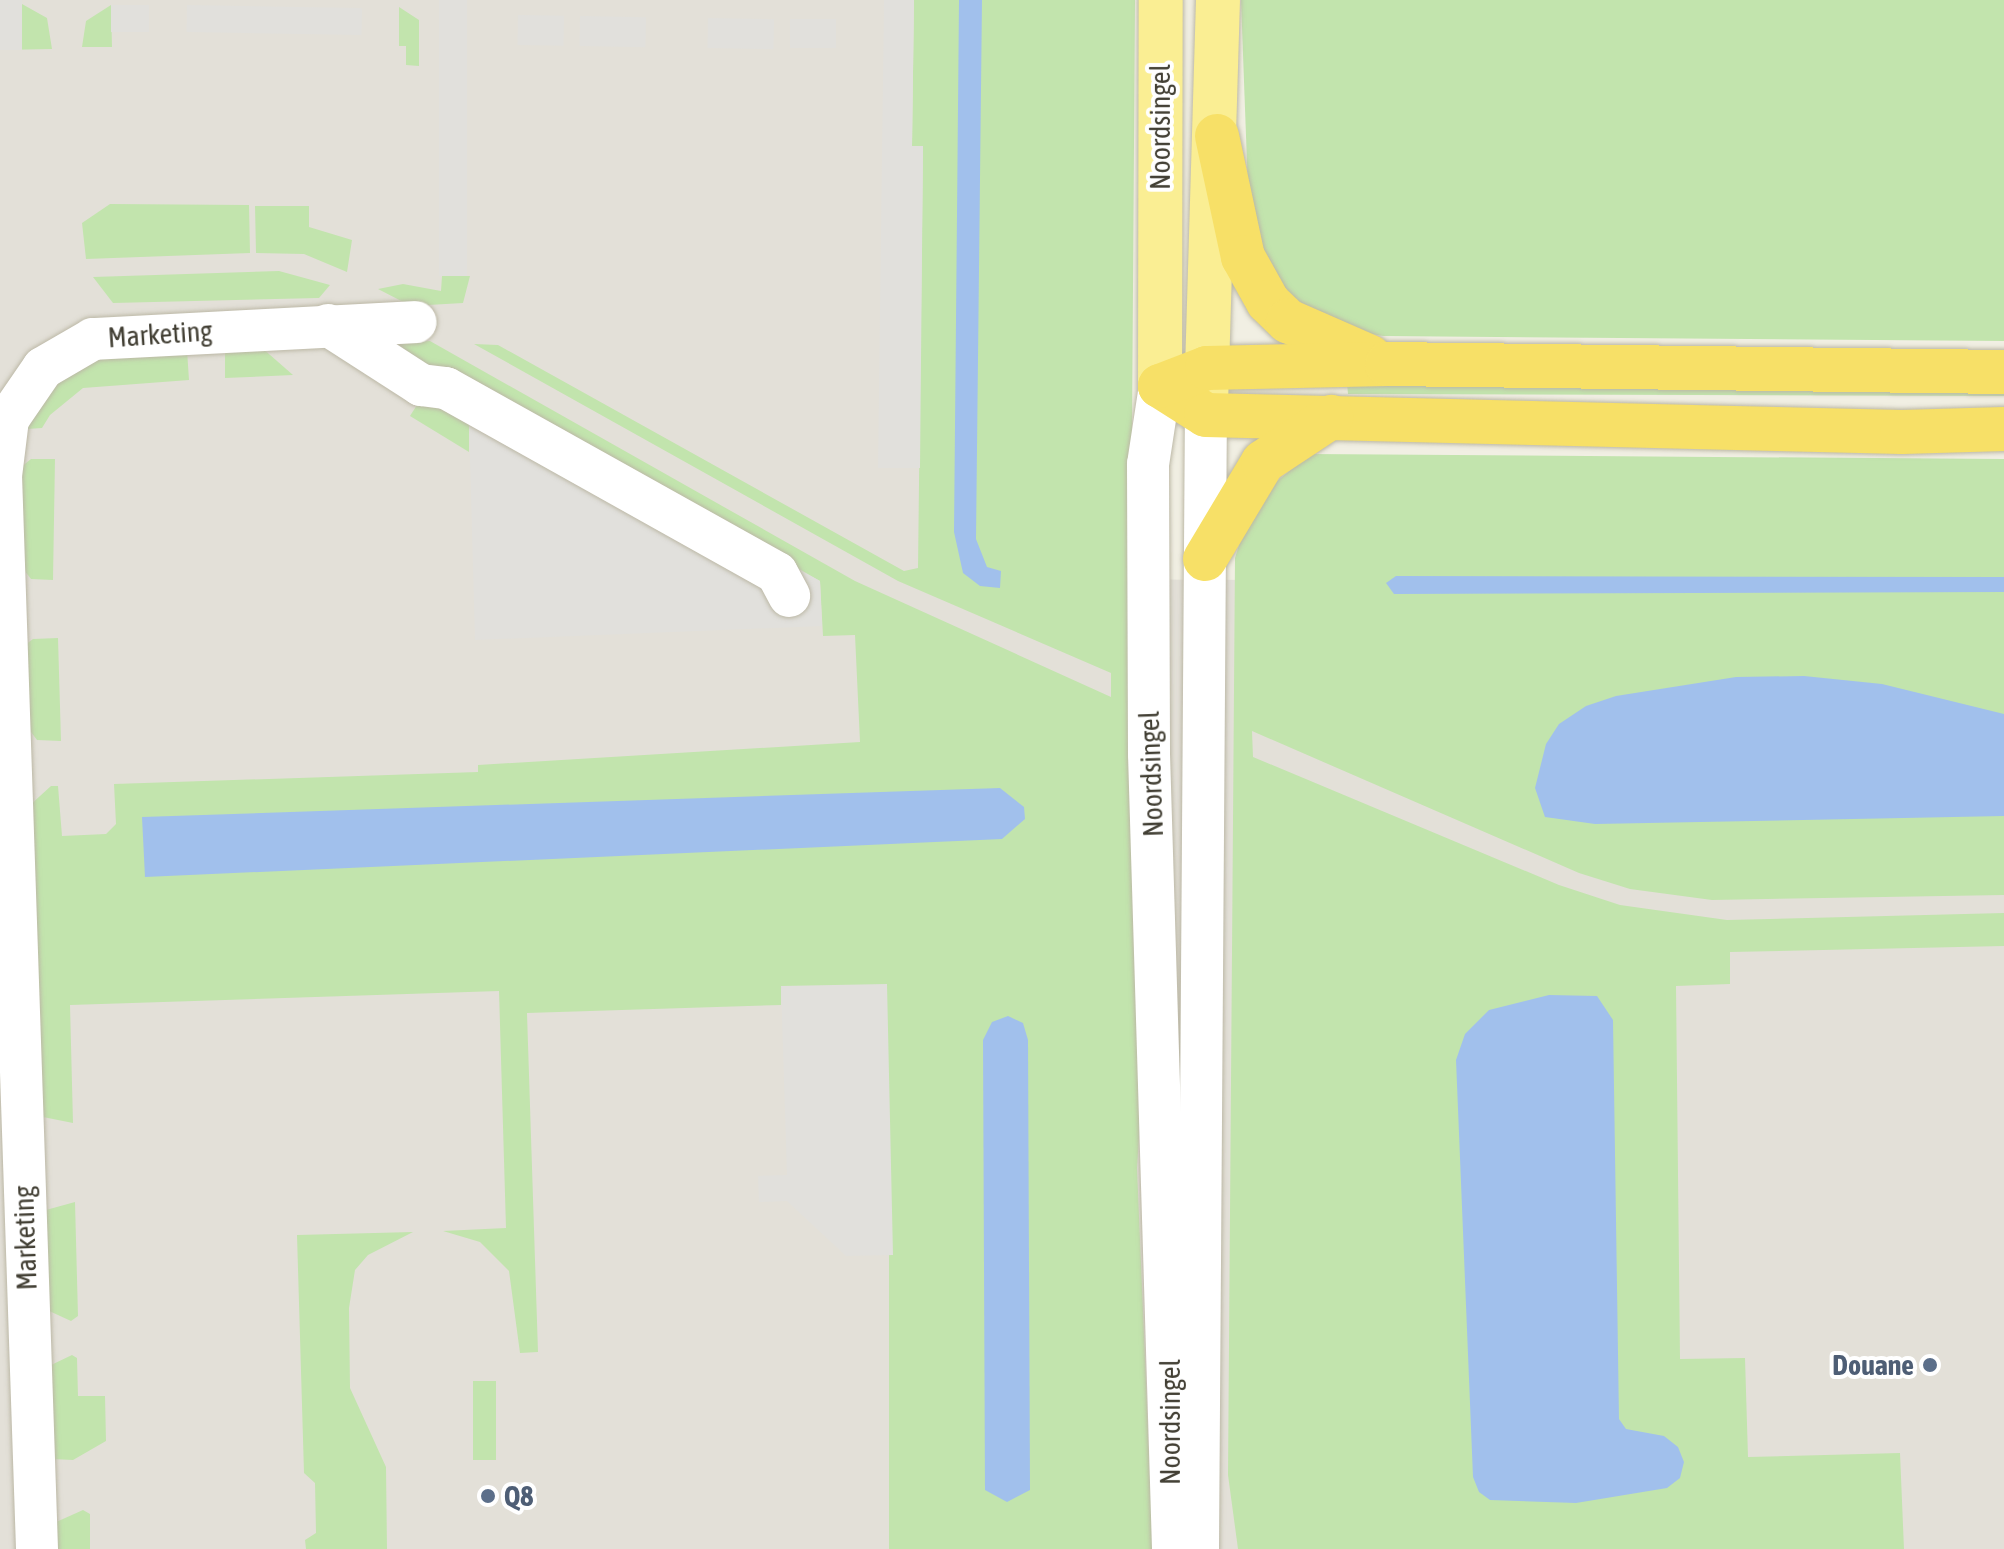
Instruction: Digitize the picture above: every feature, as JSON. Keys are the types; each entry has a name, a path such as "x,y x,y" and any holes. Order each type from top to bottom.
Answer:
{"highway":[{"path":"1217,136 1243,257 1268,302 1288,321 1387,364"},
{"path":"1160,386 1207,368 1387,364 2004,372"},
{"path":"1160,386 1206,415 1902,432 2004,429"},
{"path":"1205,559 1263,462 1331,417"}],"main road":[{"name":"Noordsingel","path":"1160,386 1161,0"},
{"name":"Noordsingel","path":"1206,415 1207,238 1217,136 1218,0"}],"street":[{"name":"Marketing","path":"37,1549 16,1418 1,476 8,419 43,368 93,339 416,322"},
{"path":"328,325 421,385 446,388 777,573 789,596"},
{"name":"Noordsingel","path":"1160,386 1148,464 1149,754 1173,1549"},
{"name":"Noordsingel","path":"1198,1549 1206,415"}],"shaded area":[{"path":"0,0 971,0 1003,579 2004,583 2004,1549 0,1549"},
{"path":"0,0 22,0 22,50 0,50"},
{"path":"439,0 467,0 467,276 439,276"},
{"path":"884,0 914,0 912,146 923,146 920,468 878,468"},
{"path":"111,5 149,5 149,32 111,32"},
{"path":"187,5 362,8 362,35 187,32"},
{"path":"518,15 564,16 563,46 517,45"},
{"path":"580,16 646,17 645,47 579,46"},
{"path":"708,18 774,19 773,49 707,48"},
{"path":"790,19 836,19 836,48 790,48"},
{"path":"487,392 820,581 822,626 475,640 469,421"},
{"path":"887,984 893,1255 846,1256 787,1201 759,1202 758,1176 787,1175 781,986"}],"green space":[{"path":"914,0 959,0 963,556 971,0 1135,0 1131,576 1147,1021 1137,1168 1153,1549 889,1549 889,1245 781,987 781,1005 527,1013 538,1352 520,1353 509,1271 480,1242 443,1231 506,1228 499,991 70,1005 73,1123 43,1117 29,806 51,786 58,786 62,836 106,834 116,824 114,784 478,772 478,765 860,742 855,635 823,636 820,581 374,344 430,341 855,581 1111,697 1111,673 898,581 474,344 498,345 904,571 918,568 923,147 912,146"},
{"path":"1241,0 2004,0 2004,341 1383,336 1348,330 1289,297 1258,252 1248,190"},
{"path":"22,4 47,18 52,49 0,50 0,31 21,31"},
{"path":"111,5 112,47 82,47 86,21"},
{"path":"399,7 419,20 419,66 406,65 406,46 399,46"},
{"path":"110,204 249,205 250,253 86,259 82,223"},
{"path":"255,206 309,206 309,227 352,240 347,272 304,254 256,253"},
{"path":"279,271 330,285 319,298 113,303 93,277"},
{"path":"442,276 470,276 463,303 411,306 378,289 403,284 441,291"},
{"path":"261,347 293,375 225,378 225,348"},
{"path":"187,350 189,380 83,388 50,415 42,428 27,429 54,383 96,357"},
{"path":"1347,383 2004,383 2004,396 1348,394"},
{"path":"422,397 469,421 469,452 410,416"},
{"path":"1310,454 2004,459 2004,895 1712,900 1630,889 1579,873 1252,731 1253,757 1559,885 1620,905 1727,920 2004,913 2004,946 1730,952 1730,984 1676,986 1680,1359 1745,1358 1748,1457 1900,1453 1904,1549 1238,1549 1228,1475 1235,558 1244,529 1270,487"},
{"path":"31,459 55,459 53,580 31,579 24,570 20,468"},
{"path":"58,638 61,741 37,740 28,728 25,645 33,639"},
{"path":"75,1202 78,1316 71,1321 47,1310 46,1210"},
{"path":"413,1232 368,1255 355,1270 349,1308 350,1388 386,1467 387,1549 306,1549 305,1540 316,1533 315,1483 304,1473 297,1235"},
{"path":"72,1355 77,1358 78,1396 105,1396 106,1441 73,1460 52,1459 49,1366"},
{"path":"473,1381 496,1381 496,1460 473,1460"},
{"path":"83,1510 90,1514 90,1549 55,1549 54,1523"}],"water":[{"path":"959,0 982,0 976,539 987,567 1001,571 1000,588 980,586 963,573 954,532"},
{"path":"1396,576 2004,577 2004,592 1394,594 1386,583"},
{"path":"1804,676 1882,684 2004,714 2004,816 1595,824 1545,817 1535,788 1546,744 1559,724 1586,706 1616,696 1736,677"},
{"path":"1000,788 1024,807 1025,819 1002,839 145,877 142,817"},
{"path":"1549,995 1597,996 1613,1020 1619,1419 1626,1429 1664,1436 1678,1447 1684,1462 1680,1478 1667,1488 1576,1503 1490,1500 1479,1492 1473,1477 1456,1060 1465,1034 1489,1010"},
{"path":"1008,1016 1023,1023 1028,1040 1030,1490 1007,1502 985,1490 983,1040 992,1022"}],"place":[{"name":"Douane","path":"1930,1365"},
{"name":"Q8","path":"488,1496"}]}
